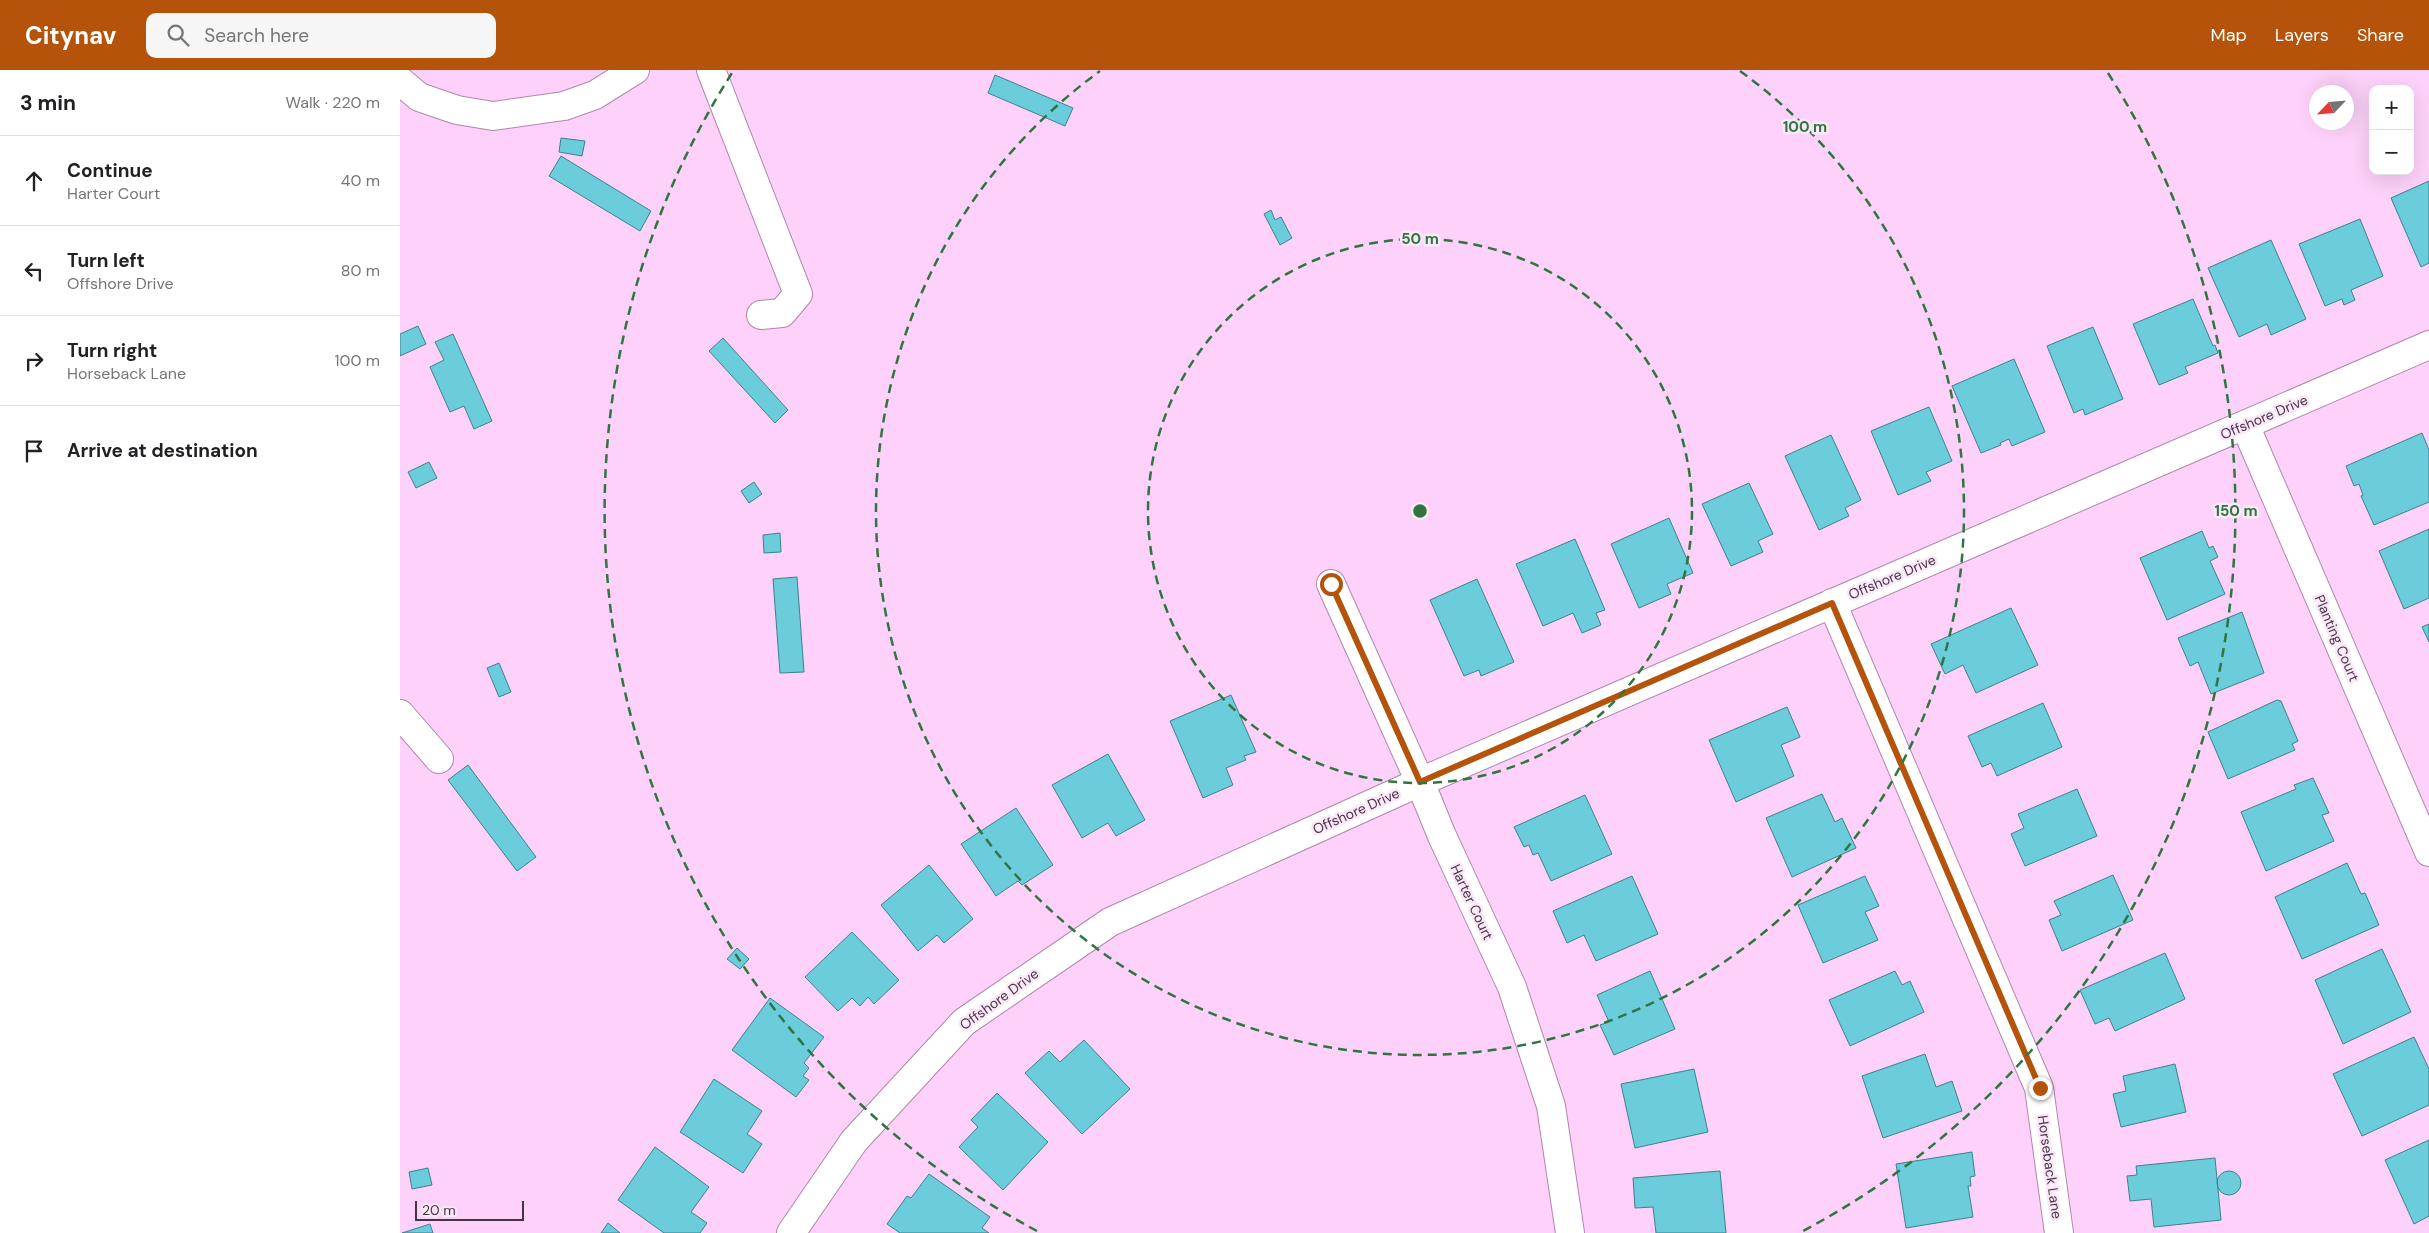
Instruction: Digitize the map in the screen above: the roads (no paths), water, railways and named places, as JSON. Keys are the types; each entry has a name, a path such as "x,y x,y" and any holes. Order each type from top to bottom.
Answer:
{"street":[{"path":"400,81 419,96 457,110 493,116 564,106 595,95 635,70"},
{"path":"711,70 798,294 782,313 762,315"},
{"name":"Offshore Drive","path":"791,1233 854,1141 964,1022 1110,922 1420,782 2429,345"},
{"name":"Planting Court","path":"2245,425 2429,852"},
{"name":"Harter Court","path":"1331,584 1420,782 1442,836 1512,987 1551,1106 1570,1233"},
{"name":"Horseback Lane","path":"1832,603 2040,1088 2059,1233"},
{"path":"400,714 439,759"}]}
